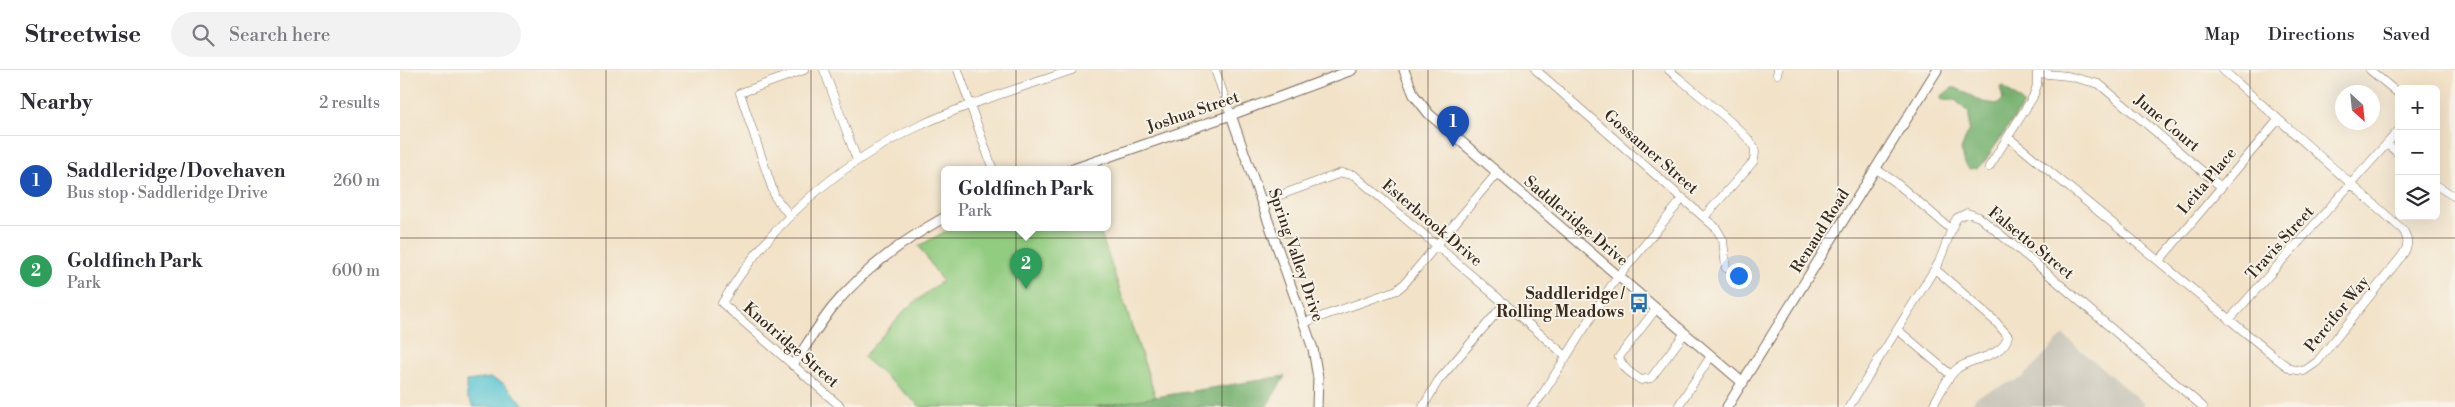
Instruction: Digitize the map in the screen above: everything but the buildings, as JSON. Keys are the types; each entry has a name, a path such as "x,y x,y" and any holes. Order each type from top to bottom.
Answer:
{"street":[{"path":"804,70 740,93 775,197 790,216 856,160 900,135 970,105 1072,70"},
{"path":"824,70 856,160"},
{"path":"958,70 992,166"},
{"path":"1215,70 1231,115"},
{"name":"Joshua Street","path":"1082,166 1231,115 1352,70"},
{"name":"Saddleridge Drive","path":"1404,70 1420,105 1743,382"},
{"name":"Gossamer Street","path":"1536,70 1705,216 1716,228 1723,240 1726,268"},
{"path":"1669,70 1741,132 1755,148 1756,156 1753,162 1705,216"},
{"name":"Renaud Road","path":"1728,407 1937,70"},
{"name":"Percifor Way","path":"2008,137 2229,320 2291,369 2304,371 2317,362 2401,257 2408,244 2403,230 2223,70"},
{"path":"2370,70 2395,91"},
{"path":"1989,167 2033,97 2038,85 2037,71"},
{"name":"June Court","path":"2037,71 2099,84 2220,186"},
{"name":"Spring Valley Drive","path":"1231,115 1317,367 1316,407"},
{"name":"Leita Place","path":"2159,261 2220,186 2278,120"},
{"name":"Travis Street","path":"2229,320 2395,135"},
{"path":"2387,144 2395,151"},
{"path":"1876,169 1894,181 1952,230"},
{"name":"Esterbrook Drive","path":"1261,202 1347,172 1354,175 1566,356"},
{"path":"1303,323 1397,290 1405,283 1497,173"},
{"path":"2440,188 2455,197"},
{"path":"1532,407 1542,395 1618,276 1683,198"},
{"name":"Falsetto Street","path":"1850,407 1935,269 1958,218 1962,214 1967,213 1979,217 2203,407"},
{"name":"Knotridge Street","path":"790,216 755,253 722,303 842,407"},
{"path":"793,365 832,308 865,274 893,249 941,220"},
{"path":"1932,407 1951,375 1958,368 2003,347 2008,336 1995,321 1935,269"},
{"path":"1423,407 1438,381 1505,303"},
{"path":"1656,309 1619,357 1621,363 1631,374 1641,380 1651,378 1685,333"},
{"path":"1898,330 1951,375"},
{"path":"1680,407 1679,405 1711,356"}],"shaded area":[{"path":"2063,335 2144,404 2141,407 1970,407 1977,396 2022,378"}],"green space":[{"path":"2000,87 2004,87 2024,104 1984,162 1977,168 1969,169 1961,150 1969,129 1969,113 1955,100 1942,100 1940,97 1952,88 1956,88 1983,102 1998,104 2003,99"},
{"path":"946,231 1100,231 1156,398 1094,407 921,407 863,357 906,309 942,281 919,246"},
{"path":"1285,376 1266,407 1094,407"}],"water":[{"path":"490,378 503,383 527,407 474,407 467,397 466,381"}],"place":[{"name":"Saddleridge / Dovehaven","path":"1453,147"},
{"name":"Goldfinch Park","path":"1026,289"},
{"name":"Saddleridge / Rolling Meadows","path":"1639,303"}]}
